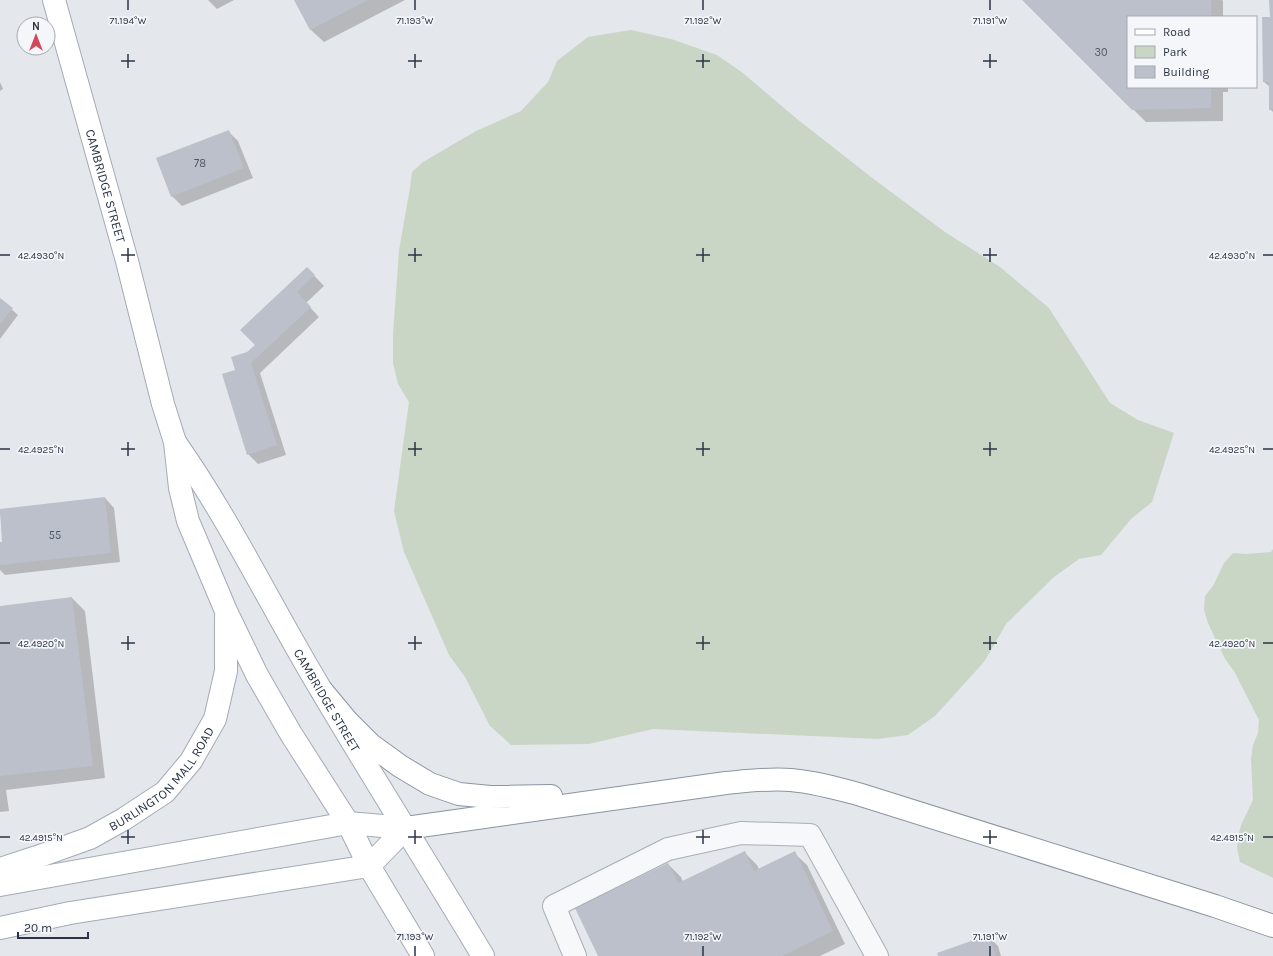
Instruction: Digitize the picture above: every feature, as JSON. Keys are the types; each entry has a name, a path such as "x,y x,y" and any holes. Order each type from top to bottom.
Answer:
{"main road":[{"name":"CAMBRIDGE STREET","path":"54,0 127,261 163,404 175,442 180,488 188,521 226,612 257,675 291,734 348,823 369,866 423,956"},
{"name":"CAMBRIDGE STREET","path":"175,442 200,478 322,691 483,956"},
{"name":"BURLINGTON MALL ROAD","path":"0,869 90,838 124,819 165,792 191,761 215,719 226,671 226,612"},
{"path":"322,691 347,721 371,745 400,766 430,784 458,794 490,797 660,793"},
{"path":"0,885 348,823 406,828 726,783 790,780 823,785 898,806 1215,906 1273,926"},
{"path":"0,928 78,912 369,866 406,828"}],"lane":[{"path":"575,956 554,906 668,849 741,833 810,835 877,956"}],"green space":[{"path":"631,30 671,39 717,55 743,73 797,119 875,180 945,232 1000,267 1049,308 1110,403 1138,420 1174,433 1152,502 1131,519 1101,555 1079,559 1054,577 1006,624 984,662 935,716 908,735 878,739 653,729 589,744 511,745 490,726 465,677 449,655 404,552 394,511 409,402 398,384 393,363 393,335 399,250 412,172 423,162 476,131 521,111 548,82 557,61 588,37"},
{"path":"1273,549 1273,878 1240,862 1237,848 1238,835 1253,800 1251,759 1253,745 1258,733 1259,720 1234,671 1225,659 1208,623 1204,610 1205,596 1213,586 1224,563 1233,553 1246,554 1271,552"}],"building":[{"path":"294,0 368,0 310,30"},
{"path":"1022,0 1211,0 1211,16 1127,16 1127,88 1211,88 1211,108 1132,110"},
{"path":"1269,0 1273,0 1273,109 1269,110 1269,82 1263,82 1262,17 1270,17"},
{"path":"229,130 244,168 171,197 156,158"},
{"path":"307,267 315,275 297,292 311,307 251,363 277,445 247,455 222,374 235,370 231,357 247,352 255,345 240,330"},
{"path":"0,298 13,308 0,324"},
{"path":"105,497 111,553 0,565 0,542 2,542 0,509"},
{"path":"72,597 93,766 0,776 0,606"},
{"path":"745,851 754,871 795,851 833,931 782,956 598,956 575,908 668,863 678,883"},
{"path":"988,935 996,956 938,956 937,953"}]}
